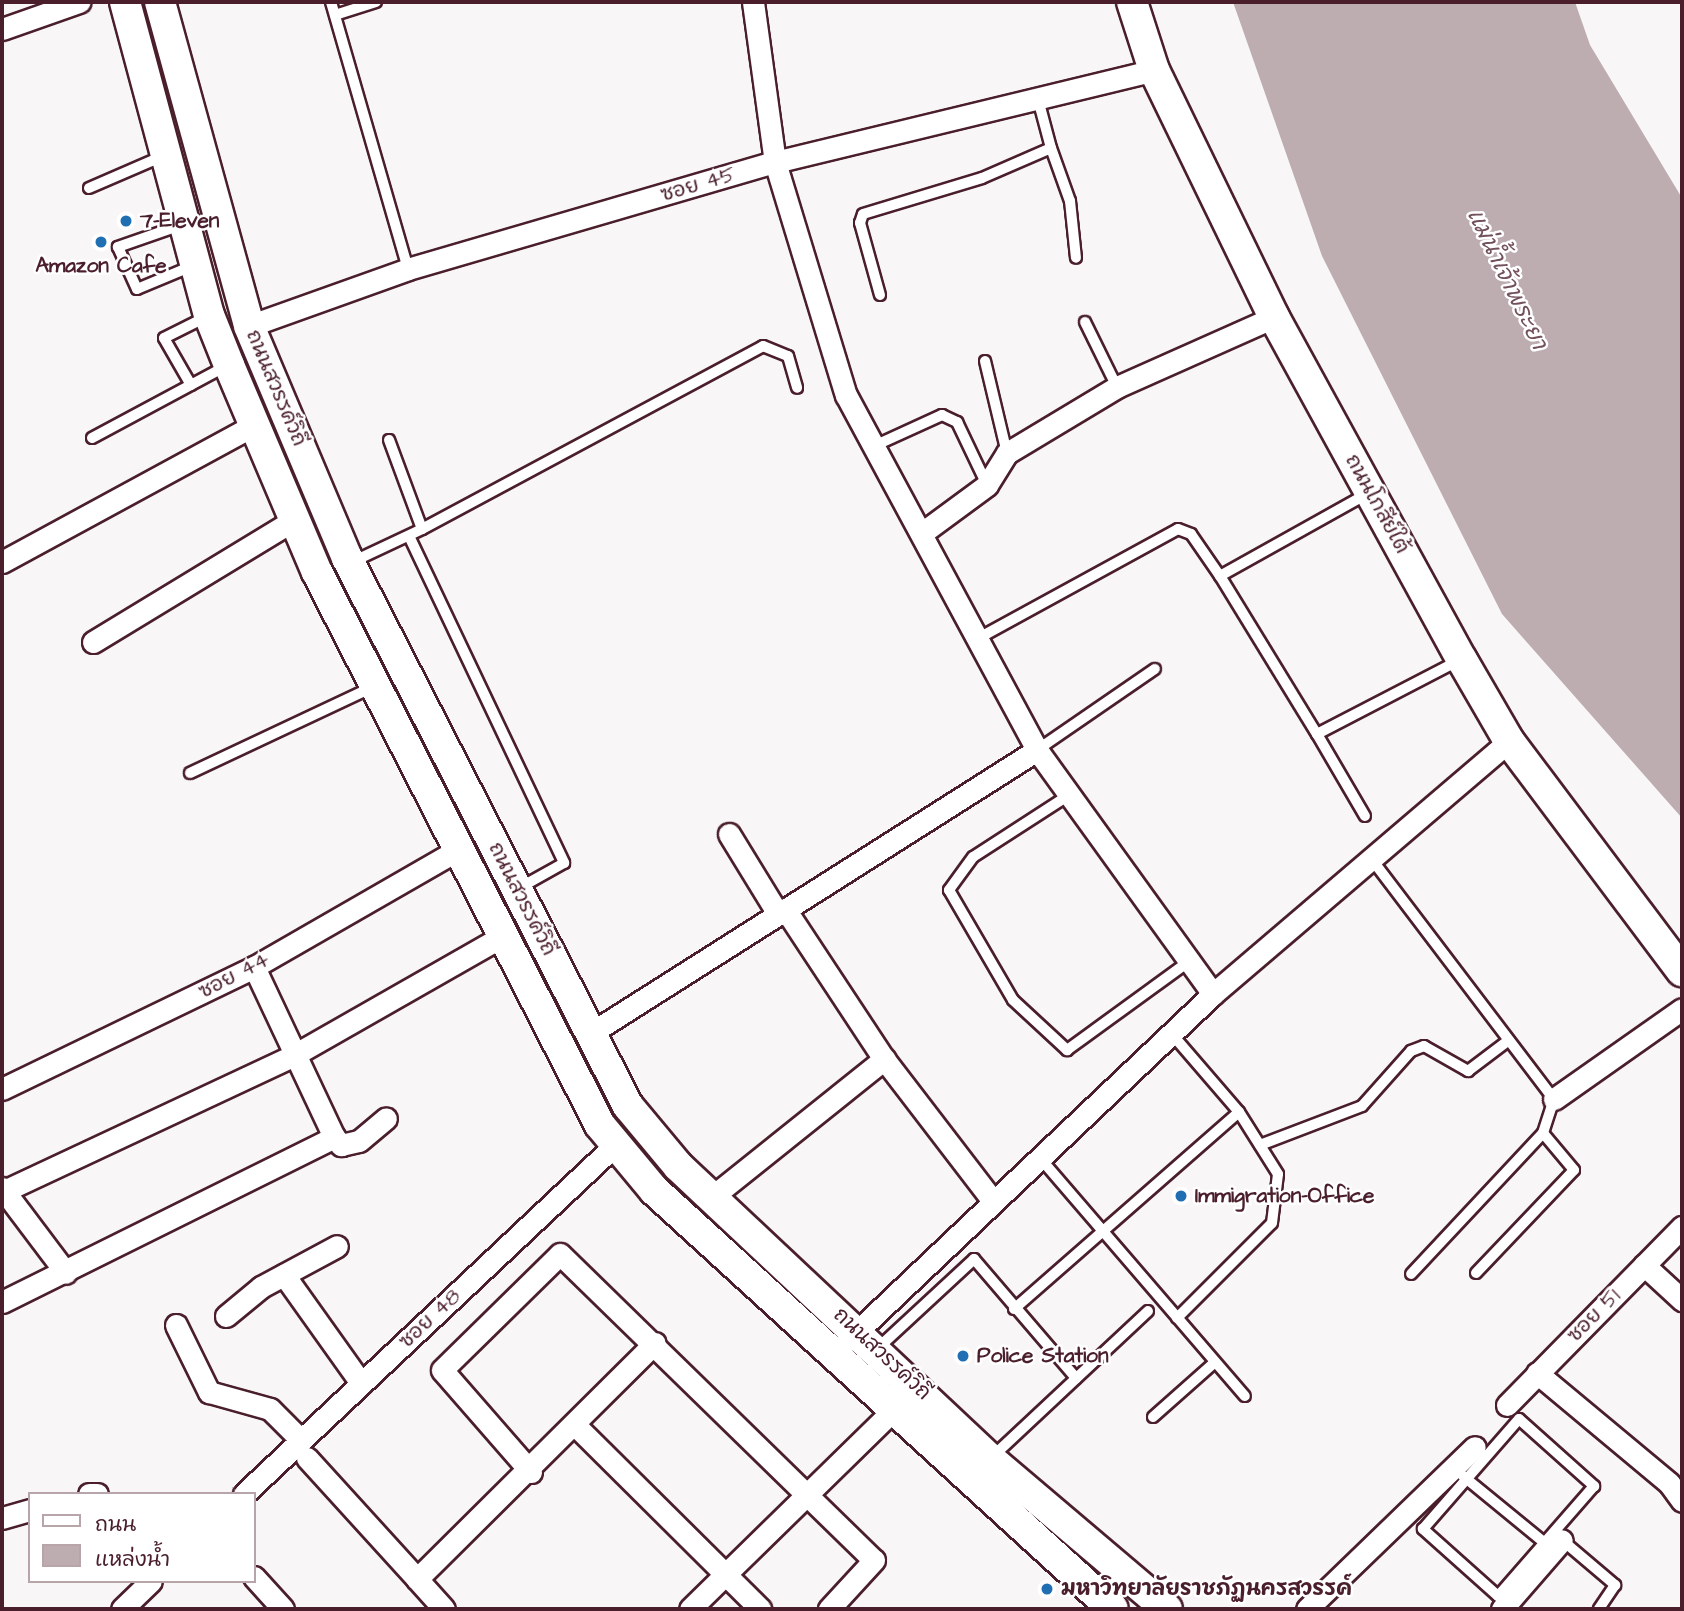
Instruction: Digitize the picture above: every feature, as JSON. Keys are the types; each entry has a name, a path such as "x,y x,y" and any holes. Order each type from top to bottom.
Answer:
{"main road":[{"name":"ถนนสวรรค์วิถี","path":"125,2 213,326 254,425 373,687 600,1125 654,1190 1113,1609"},
{"name":"ถนนสวรรค์วิถี","path":"160,2 249,326 350,563 628,1106 712,1197 868,1338 990,1459 1167,1609"},
{"name":"ถนนโกสีย์ใต้","path":"1132,2 1154,70 1274,317 1462,660 1509,741 1682,971"},
{"path":"213,326 249,326"}],"street":[{"path":"2,29 79,2"},
{"path":"753,2 775,162 846,395 1037,750 1213,994"},
{"name":"ซอย 45","path":"249,326 408,269 775,162 1154,70"},
{"path":"922,533 987,485 1007,453 1117,387 1274,317"},
{"path":"2,562 254,425"},
{"path":"93,642 295,520"},
{"path":"836,1354 868,1338 993,1201 1213,994 1368,855 1509,741"},
{"path":"590,1033 1037,750"},
{"path":"729,834 884,1059 993,1201"},
{"name":"ซอย 44","path":"2,1089 254,967 459,849"},
{"path":"66,1273 2,1190 296,1054 503,936"},
{"path":"254,967 334,1137 341,1145 359,1141 386,1118"},
{"path":"1554,1099 1682,1009"},
{"path":"712,1197 884,1059"},
{"path":"2,1302 66,1273 334,1137"},
{"name":"ซอย 48","path":"247,1492 304,1449 361,1383 616,1144"},
{"name":"ซอย 51","path":"1507,1405 1682,1227"},
{"path":"226,1316 284,1275 337,1247"},
{"path":"531,1472 442,1370 560,1254 655,1343 804,1497 874,1560 829,1609"},
{"path":"1644,1265 1682,1300"},
{"path":"284,1275 361,1383"},
{"path":"176,1325 209,1392 270,1409 444,1609"},
{"path":"417,1580 531,1472 655,1343"},
{"path":"1538,1373 1676,1475 1682,1501"},
{"path":"690,1609 894,1409"},
{"path":"575,1425 760,1609"},
{"path":"1307,1609 1460,1473 1475,1447"},
{"path":"2,1518 28,1511"},
{"path":"1502,1609 1553,1542"},
{"path":"256,1579 283,1609"},
{"path":"122,1609 149,1583"}],"lane":[{"path":"331,2 408,269"},
{"path":"335,15 376,2"},
{"path":"1038,99 1051,148 1070,201 1076,258"},
{"path":"880,295 860,223 863,214 982,178 1051,148"},
{"path":"89,188 166,155"},
{"path":"184,224 118,247 137,289 195,265"},
{"path":"1085,322 1117,387"},
{"path":"191,385 164,338 213,326"},
{"path":"350,563 409,536 763,346 788,356 797,388"},
{"path":"985,361 1007,453"},
{"path":"92,438 229,365"},
{"path":"874,446 942,415 957,422 987,485"},
{"path":"388,440 422,529"},
{"path":"1220,576 1371,492"},
{"path":"976,639 1178,529 1191,534 1220,576 1317,734 1364,816"},
{"path":"409,536 564,863 517,889"},
{"path":"1317,734 1462,660"},
{"path":"1037,750 1155,669"},
{"path":"190,773 373,687"},
{"path":"1069,795 972,857 949,890 1013,1000 1067,1051 1188,962"},
{"path":"1368,855 1554,1099 1544,1133 1411,1273"},
{"path":"1171,1033 1239,1112 1278,1174 1272,1223 1177,1318"},
{"path":"1260,1145 1362,1106 1411,1051 1424,1046 1458,1071 1468,1071 1509,1040"},
{"path":"1014,1309 1239,1112"},
{"path":"1476,1273 1574,1170 1544,1133"},
{"path":"1040,1158 1245,1396"},
{"path":"868,1338 974,1259 1014,1309 1076,1378"},
{"path":"990,1459 1148,1311"},
{"path":"1153,1417 1214,1363"},
{"path":"1519,1419 1594,1486 1553,1542 1498,1596 1423,1529 1460,1473 1519,1419"},
{"path":"1460,1473 1615,1585 1599,1609"}],"water":[{"name":"แม่น้ำเจ้าพระยา","path":"1233,2 1575,2 1590,45 1682,198 1682,818 1502,614 1322,256"}],"place":[{"name":"7-Eleven","path":"126,221"},
{"name":"Amazon Cafe","path":"101,242"},
{"name":"Immigration-Office","path":"1181,1196"},
{"name":"Police Station","path":"963,1356"},
{"name":"มหาวิทยาลัยราชภัฏนครสวรรค์","path":"1047,1589"}]}
